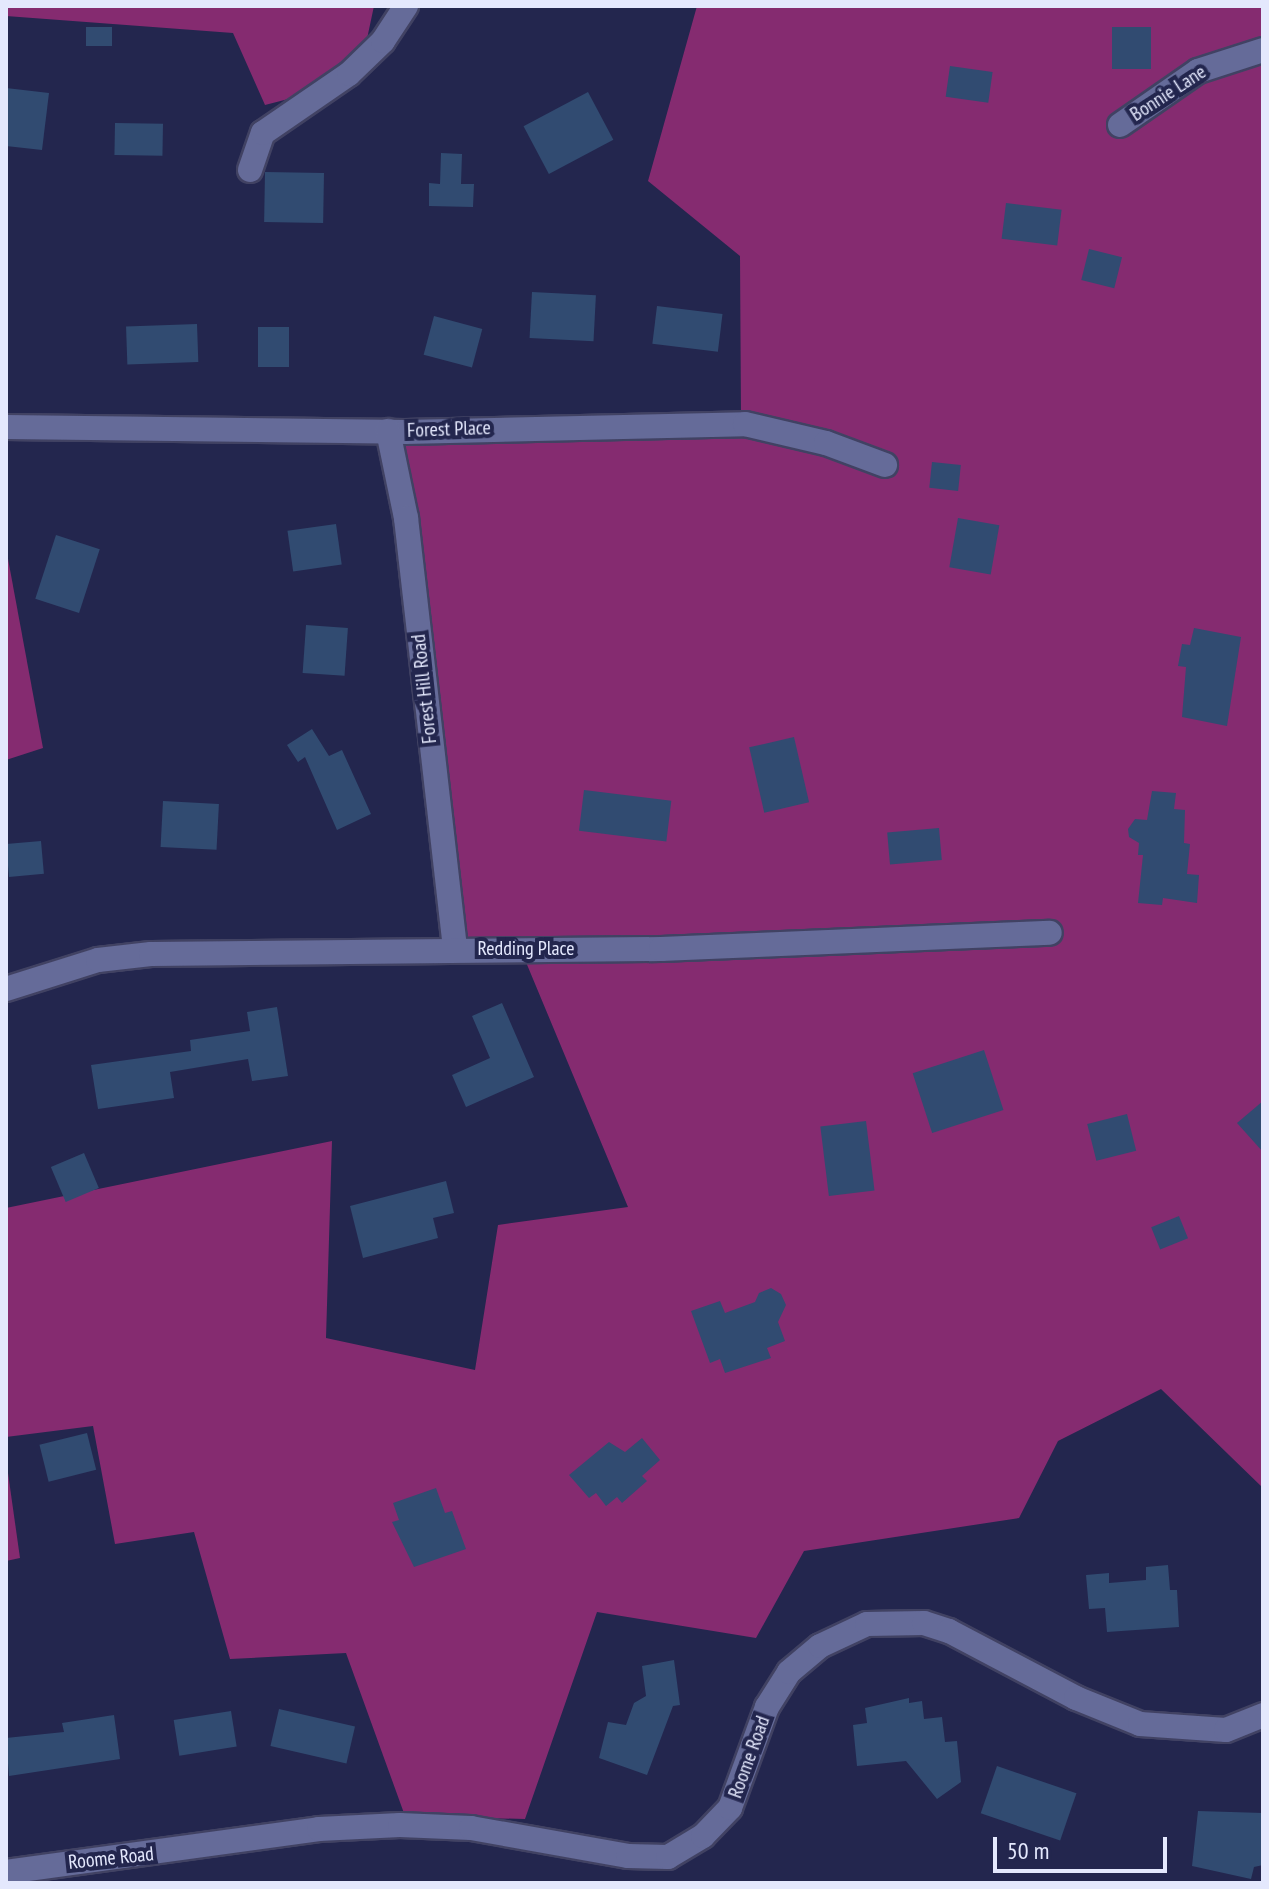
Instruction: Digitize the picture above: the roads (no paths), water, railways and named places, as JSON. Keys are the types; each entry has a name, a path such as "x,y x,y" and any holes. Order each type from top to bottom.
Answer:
{"street":[{"path":"250,170 263,133 349,74 383,41 406,6"},
{"name":"Bonnie Lane","path":"1120,125 1198,71 1263,50"},
{"name":"Forest Place","path":"6,427 388,431 745,424 826,443 885,465"},
{"name":"Forest Hill Road","path":"388,431 406,518 455,949"},
{"name":"Redding Place","path":"6,989 98,960 151,954 661,949 1050,933"},
{"name":"Roome Road","path":"6,1872 319,1829 400,1825 471,1828 628,1856 668,1857 703,1836 730,1808 767,1707 789,1672 820,1646 867,1624 924,1623 949,1631 1076,1698 1140,1724 1226,1730 1263,1715"}]}
